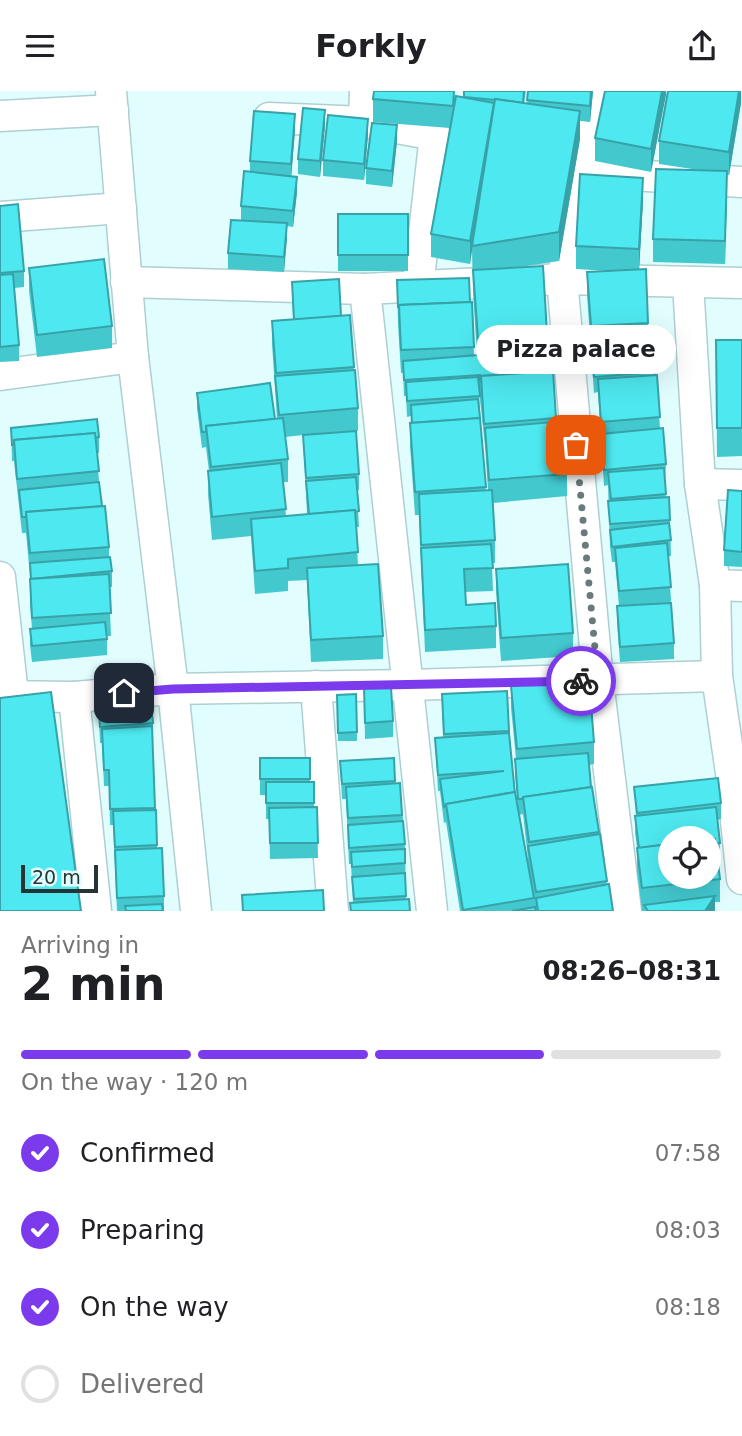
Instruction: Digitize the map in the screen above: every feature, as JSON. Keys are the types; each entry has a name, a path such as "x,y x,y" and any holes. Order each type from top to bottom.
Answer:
{"street":[{"path":"364,122 365,91"},
{"path":"600,91 562,279 598,681 626,911"},
{"path":"0,116 112,100 133,357 173,689 196,911"},
{"path":"269,118 364,122 435,135 418,287"},
{"path":"584,173 742,182"},
{"path":"0,217 121,208"},
{"path":"126,282 365,289 562,279 742,283"},
{"path":"688,283 700,484 728,586 716,676 736,773 742,879"},
{"path":"365,289 432,911"},
{"path":"0,375 133,357"},
{"path":"700,484 742,485"},
{"path":"0,577 7,696 74,697 173,689 598,681 716,676"},
{"path":"316,685 333,911"},
{"path":"74,697 96,911"}],"building":[{"path":"374,91 454,91 453,106 373,99"},
{"path":"464,91 524,91 523,103 464,97"},
{"path":"528,91 591,91 590,106 527,100"},
{"path":"605,91 662,91 651,149 595,138"},
{"path":"668,91 739,91 729,152 659,141"},
{"path":"456,96 494,103 470,241 431,234"},
{"path":"495,99 580,111 559,232 472,246"},
{"path":"303,108 325,110 320,161 298,159"},
{"path":"254,111 295,114 291,164 250,161"},
{"path":"328,115 368,119 364,164 323,160"},
{"path":"372,123 397,125 392,171 366,168"},
{"path":"656,169 727,171 725,241 653,239"},
{"path":"244,171 297,177 293,211 241,206"},
{"path":"580,174 643,178 639,249 576,246"},
{"path":"18,204 24,271 0,273 0,206"},
{"path":"338,214 408,214 408,255 338,255"},
{"path":"231,220 287,223 284,257 228,253"},
{"path":"104,259 112,326 37,335 29,268"},
{"path":"543,266 547,333 478,338 473,270"},
{"path":"646,269 648,323 591,326 587,272"},
{"path":"13,274 19,345 0,347 0,275"},
{"path":"469,278 470,302 399,305 398,308 397,280"},
{"path":"339,279 341,316 294,320 292,282"},
{"path":"472,302 474,347 401,350 399,305"},
{"path":"350,315 354,367 276,373 272,321"},
{"path":"653,332 656,372 594,377 590,336"},
{"path":"716,340 742,340 742,428 717,428"},
{"path":"547,343 549,371 481,376 480,381 480,375 404,380 403,361 478,355 478,349"},
{"path":"355,370 358,408 279,415 275,376"},
{"path":"553,371 556,418 484,424 481,376"},
{"path":"657,375 660,417 601,422 598,379"},
{"path":"478,377 480,396 407,401 406,382"},
{"path":"270,383 275,419 206,426 206,432 202,432 197,393"},
{"path":"478,399 480,418 412,423 411,405"},
{"path":"283,418 288,459 211,467 206,426"},
{"path":"480,418 486,487 415,492 410,423"},
{"path":"97,419 99,437 95,438 95,433 14,440 12,445 11,428"},
{"path":"563,421 567,474 489,480 485,428"},
{"path":"663,428 666,464 604,470 601,434"},
{"path":"356,431 359,474 306,478 303,435"},
{"path":"95,433 99,471 17,479 14,440"},
{"path":"281,463 286,509 212,517 208,471"},
{"path":"664,468 666,494 611,499 608,472"},
{"path":"356,477 359,511 309,514 306,481"},
{"path":"99,482 102,506 26,512 27,517 22,517 19,490"},
{"path":"492,490 495,540 421,545 419,494"},
{"path":"728,490 742,491 742,552 724,550"},
{"path":"669,497 670,520 610,524 608,501"},
{"path":"105,506 109,547 30,553 26,512"},
{"path":"355,510 358,552 288,559 288,568 255,571 251,519"},
{"path":"669,523 671,540 612,547 610,530"},
{"path":"667,543 671,587 619,591 615,548"},
{"path":"491,544 493,568 464,569 466,605 495,603 496,626 425,630 421,548"},
{"path":"110,557 112,571 31,579 30,563"},
{"path":"378,564 383,636 311,640 307,568"},
{"path":"568,564 573,633 501,638 496,569"},
{"path":"109,574 111,613 32,618 30,579"},
{"path":"671,603 674,643 620,647 617,606"},
{"path":"105,622 107,639 32,646 30,629"},
{"path":"589,679 594,742 517,749 511,686"},
{"path":"391,687 393,721 365,723 364,688"},
{"path":"507,691 509,731 444,734 442,694"},
{"path":"51,692 81,911 0,911 0,698"},
{"path":"150,692 153,723 100,727 98,696"},
{"path":"356,694 357,732 338,733 337,695"},
{"path":"152,726 155,808 110,809 109,770 104,770 102,729"},
{"path":"509,733 515,792 446,804 444,807 440,779 504,771 438,775 435,738"},
{"path":"588,753 591,787 518,799 515,759"},
{"path":"260,758 310,758 310,779 260,779"},
{"path":"394,758 395,781 342,784 340,761"},
{"path":"718,778 721,803 637,813 634,787"},
{"path":"266,782 314,782 314,803 266,803"},
{"path":"400,783 402,815 348,818 346,787"},
{"path":"592,787 599,832 529,842 523,797"},
{"path":"515,792 534,898 463,910 446,804"},
{"path":"317,807 318,843 270,843 269,808"},
{"path":"716,807 718,826 658,826 658,846 639,848 635,816"},
{"path":"156,810 157,845 115,847 113,811"},
{"path":"403,821 405,844 349,848 348,825"},
{"path":"600,834 607,881 536,892 528,846"},
{"path":"658,845 658,886 642,888 637,848"},
{"path":"162,848 164,896 117,898 115,850"},
{"path":"405,849 405,863 352,867 351,852"},
{"path":"405,873 406,896 354,899 352,877"},
{"path":"609,884 613,911 538,911 536,898"},
{"path":"323,890 324,911 243,911 242,895"},
{"path":"715,896 705,911 648,911 644,905"},
{"path":"409,899 410,911 351,911 350,903"},
{"path":"162,904 163,911 126,911 125,906"},
{"path":"535,907 536,911 512,911"}],"way so far":[{"path":"576,445 598,681 581,681"}],"place":[{"name":"Pizza palace","path":"576,445"}],"route":[{"path":"124,693 316,685 581,681"}]}
